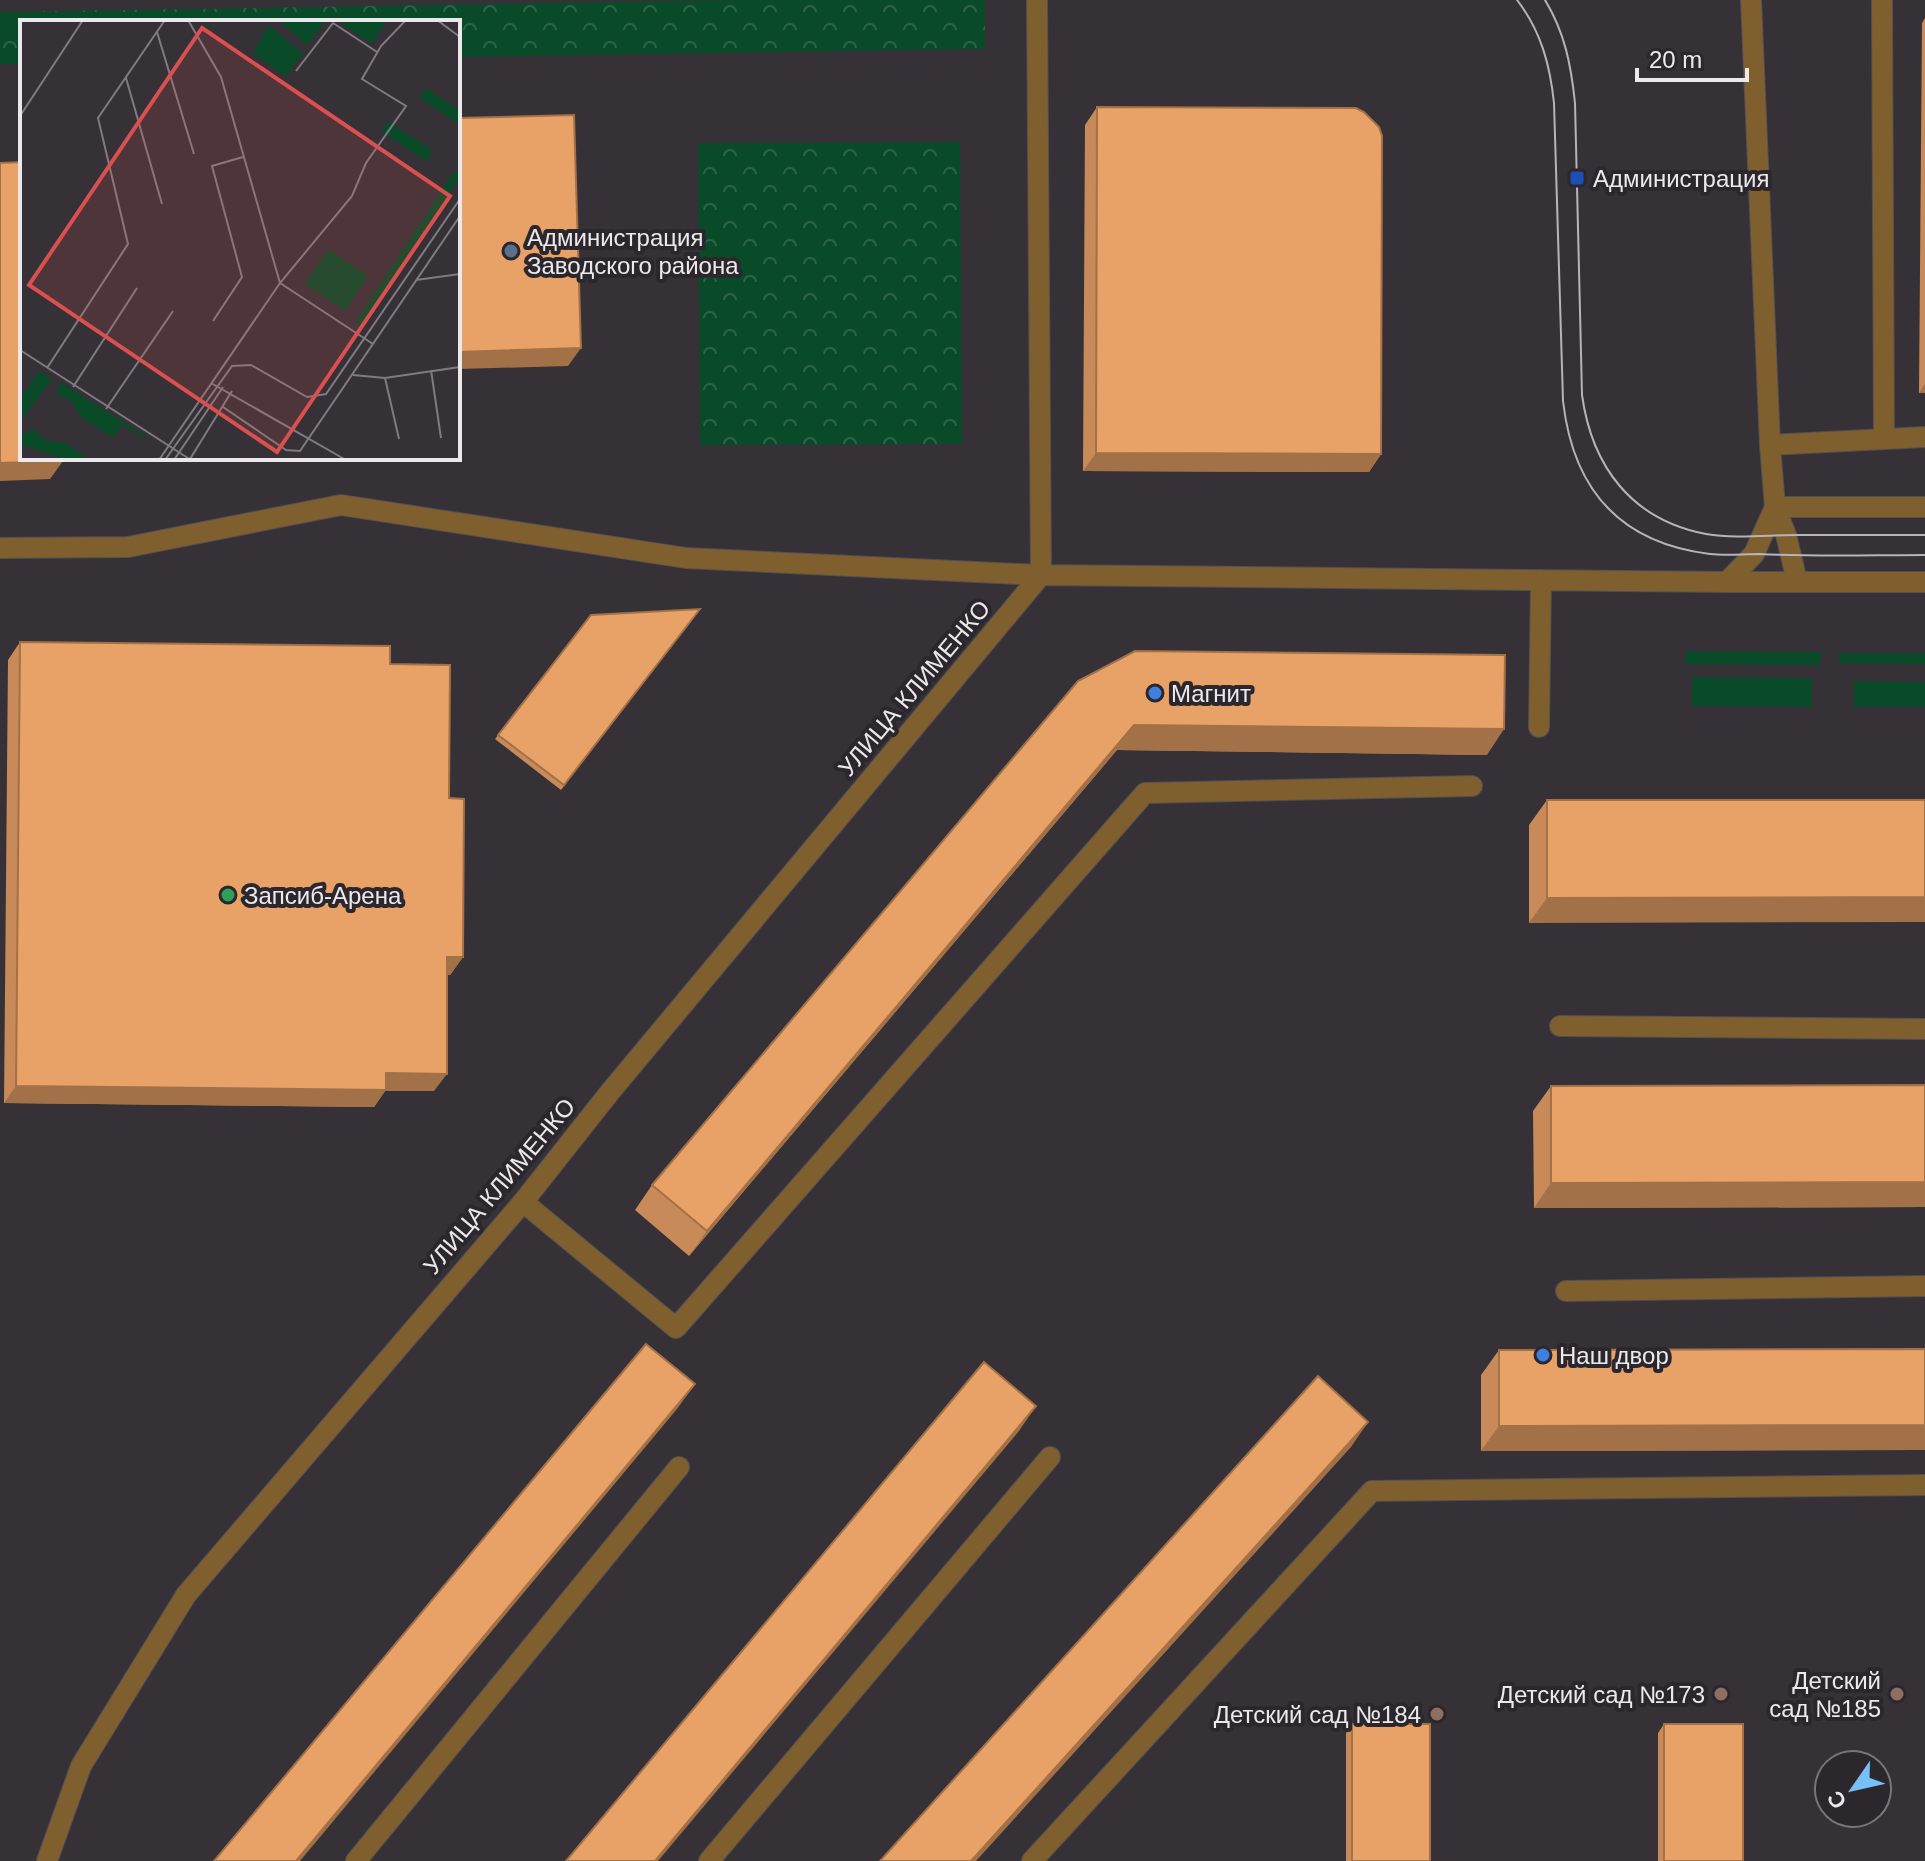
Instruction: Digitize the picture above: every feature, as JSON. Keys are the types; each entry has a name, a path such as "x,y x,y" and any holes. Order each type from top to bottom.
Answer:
{"street":[{"path":"1037,0 1041,575"},
{"path":"1751,0 1770,445 1775,507 1786,535 1797,581"},
{"path":"1882,0 1884,438"},
{"path":"1770,445 1925,437"},
{"path":"0,548 128,547 341,505 686,558 1041,575 1925,582"},
{"path":"1775,507 1925,507"},
{"path":"1727,582 1754,554 1775,507"},
{"name":"УЛИЦА КЛИМЕНКО","path":"47,1861 81,1766 186,1595 523,1202 610,1092 1041,575"},
{"path":"1539,727 1541,580"},
{"path":"523,1202 676,1328 1145,793 1472,786"},
{"path":"1560,1026 1925,1029"},
{"path":"1566,1291 1925,1286"},
{"path":"709,1861 1050,1457"},
{"path":"356,1861 679,1467"},
{"path":"1032,1861 1372,1491 1925,1485"}],"green space":[{"path":"745,0 985,0 985,49 460,57 460,20 20,20 20,64 0,64 0,12"},
{"path":"960,142 962,444 700,445 698,143"},
{"path":"1686,651 1821,652 1820,665 1685,664"},
{"path":"1839,653 1925,653 1925,664 1839,663"},
{"path":"1692,677 1812,678 1812,707 1692,706"},
{"path":"1854,681 1925,682 1925,707 1854,707"}],"building":[{"path":"1097,107 1356,108 1379,127 1382,136 1381,454 1096,453"},
{"name":"Администрация Заводского района","path":"574,115 581,348 460,352 460,118"},
{"path":"20,162 20,460 63,461 0,463 0,163"},
{"path":"700,609 564,785 498,735 591,615"},
{"name":"Запсиб-Арена","path":"20,642 390,646 390,664 450,665 449,798 464,799 463,957 447,957 447,1074 386,1073 386,1090 16,1086"},
{"path":"1135,651 1505,655 1504,729 1134,725 707,1231 652,1185 1078,681"},
{"path":"1547,800 1925,800 1925,897 1547,898"},
{"path":"1925,1085 1925,1182 1551,1183 1551,1086"},
{"path":"646,1344 695,1384 296,1861 214,1861"},
{"path":"1925,1349 1925,1425 1499,1426 1499,1350"},
{"path":"984,1362 1036,1406 655,1861 566,1861"},
{"path":"1318,1376 1368,1422 971,1861 880,1861"},
{"path":"1352,1724 1430,1724 1430,1861 1352,1861"},
{"path":"1664,1724 1743,1724 1743,1861 1664,1861"}],"tram line":[{"path":"1517,0 1538,36 1552,89 1563,401 1568,432 1590,485 1606,506 1627,524 1650,538 1678,548 1722,555 1925,555"},
{"path":"1545,0 1562,37 1575,103 1582,395 1587,421 1606,467 1637,503 1680,527 1706,534 1740,537 1925,535"}],"place":[{"name":"Администрация","path":"1577,178"},
{"name":"Администрация Заводского района","path":"511,251"},
{"name":"Магнит","path":"1155,693"},
{"name":"Запсиб-Арена","path":"228,895"},
{"name":"Наш двор","path":"1543,1355"},
{"name":"Детский сад №173","path":"1721,1694"},
{"name":"Детский сад №185","path":"1897,1694"},
{"name":"Детский сад №184","path":"1437,1714"}]}
